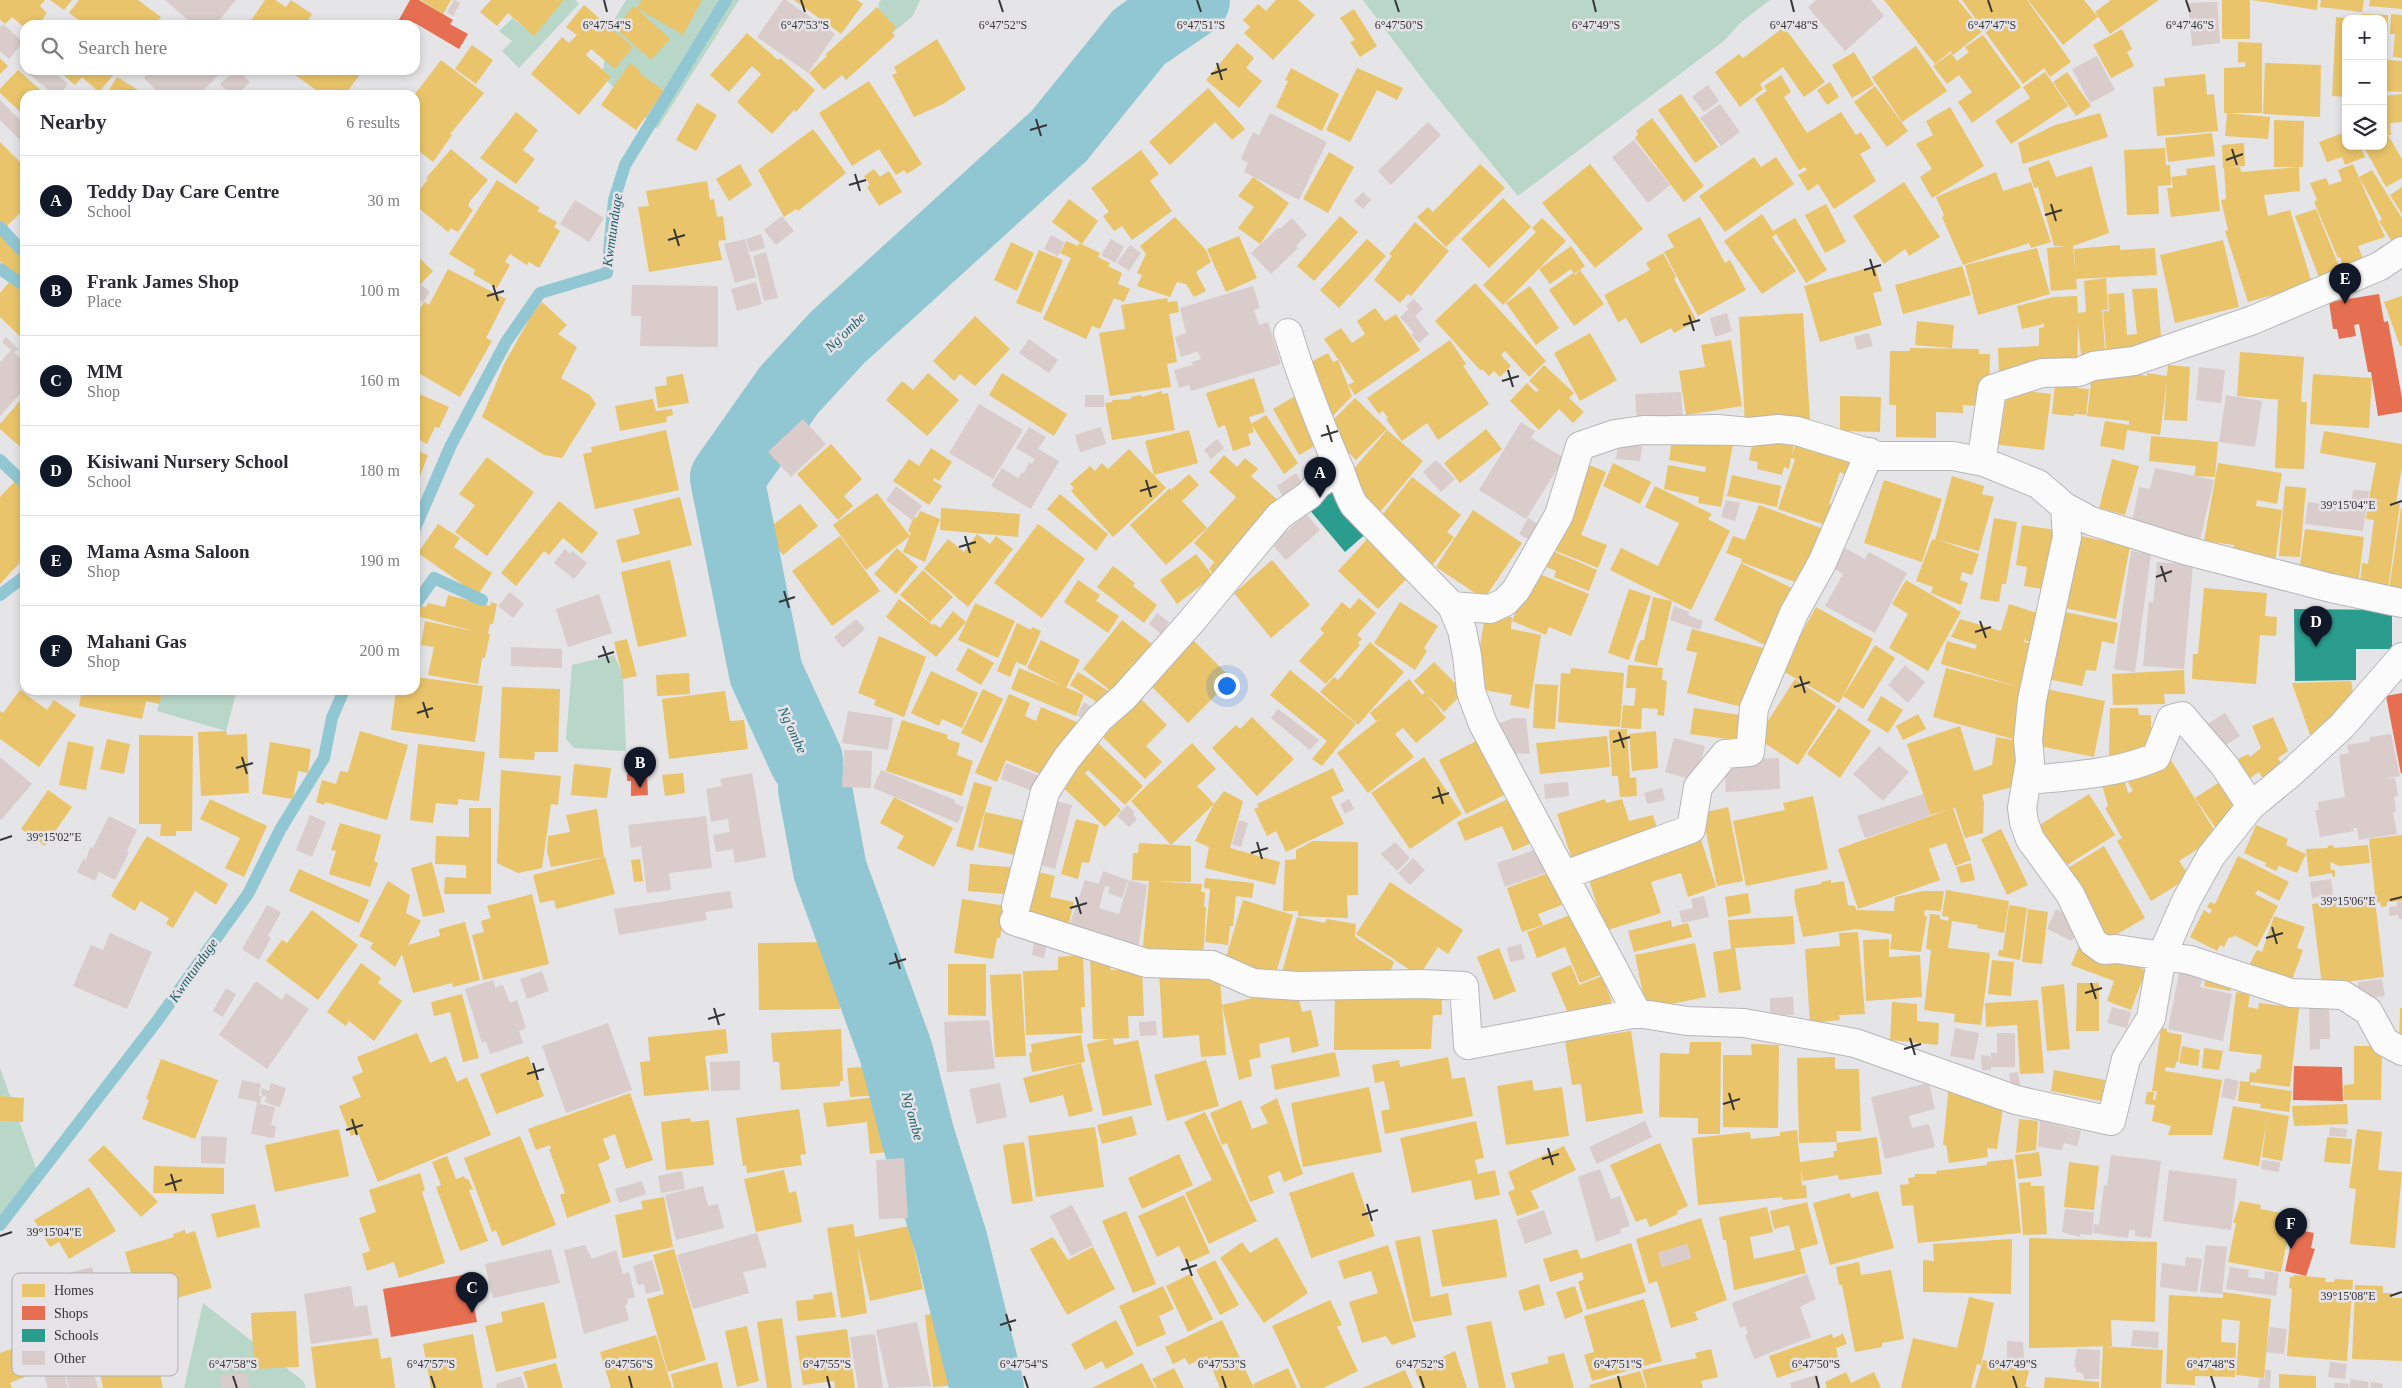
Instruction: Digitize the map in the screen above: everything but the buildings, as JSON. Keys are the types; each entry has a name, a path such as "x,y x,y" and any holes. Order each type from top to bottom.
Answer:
{"street":[{"path":"1984,462 1983,450 1992,388 2042,373 2079,372 2093,366 2134,361 2253,320 2380,266 2402,251"},
{"path":"1288,334 1304,386 1340,470 1345,490 1354,505 1452,606 1462,630 1471,692 1483,724 1637,1013"},
{"path":"1452,606 1490,609 1504,602 1516,590 1559,515 1580,446 1615,434 1643,430 1750,432 1778,429 1797,431 1878,456 1953,456 1984,462 2038,484 2065,507 2091,521 2184,550 2331,588 2402,603"},
{"path":"1565,875 1691,829 1698,787 1725,754 1750,752 1754,708 1794,613 1822,563 1868,460 1869,452"},
{"path":"1340,470 1318,484 1309,495 1279,516 1190,623 1124,697 1099,719 1066,758 1045,792 1015,913 1146,963 1212,965 1253,983 1299,986 1422,984 1464,986 1468,1045 1637,1013 1688,1021 1744,1023 1855,1043 2016,1100 2111,1121 2126,1059 2151,1018 2162,955 2187,899 2211,856 2251,806 2291,774 2342,726 2402,657"},
{"path":"2065,507 2066,538 2029,722 2030,761 2022,808 2024,822 2030,839 2070,894 2093,942 2104,950 2116,949 2190,960 2291,993 2343,995 2368,1010 2385,1042 2402,1051"},
{"path":"2028,780 2120,769 2140,763 2156,756 2171,719 2182,716 2224,765 2251,806"}],"green space":[{"path":"556,0 575,0 579,4 519,68 502,51 512,41 499,31 513,18 526,29"},
{"path":"626,0 739,0 657,129 602,76 610,27"},
{"path":"881,0 920,0 912,17 887,37 878,4"},
{"path":"1363,0 1770,0 1740,23 1725,40 1518,196 1427,85"},
{"path":"614,655 623,675 626,751 574,748 566,739 572,665"},
{"path":"162,695 236,695 226,731 157,711"},
{"path":"0,1068 37,1171 0,1216"},
{"path":"203,1303 303,1381 306,1388 184,1388"}],"waterway":[{"name":"Kwmtunduge","path":"420,516 451,445 506,342 540,293 607,273 614,200 625,165 726,0"},
{"name":"Ng'ombe","path":"806,760 766,673 727,478 789,390 838,337 1059,136 1139,37 1193,0"},
{"path":"0,227 20,249"},
{"path":"0,269 20,283"},
{"path":"0,460 20,479"},
{"path":"420,598 434,578 482,600"},
{"path":"0,595 20,580"},
{"name":"Kwmtunduge","path":"0,1225 157,1021 248,894 280,830 324,758 332,718 342,695"},
{"name":"Ng'ombe","path":"815,789 830,870 896,1052 918,1137 951,1242 987,1388"}],"place":[{"name":"Mama Asma Saloon","path":"2345,304"},
{"name":"Teddy Day Care Centre","path":"1320,498"},
{"name":"Kisiwani Nursery School","path":"2316,647"},
{"name":"Frank James Shop","path":"640,788"},
{"name":"Mahani Gas","path":"2291,1249"},
{"name":"MM","path":"472,1313"}]}
